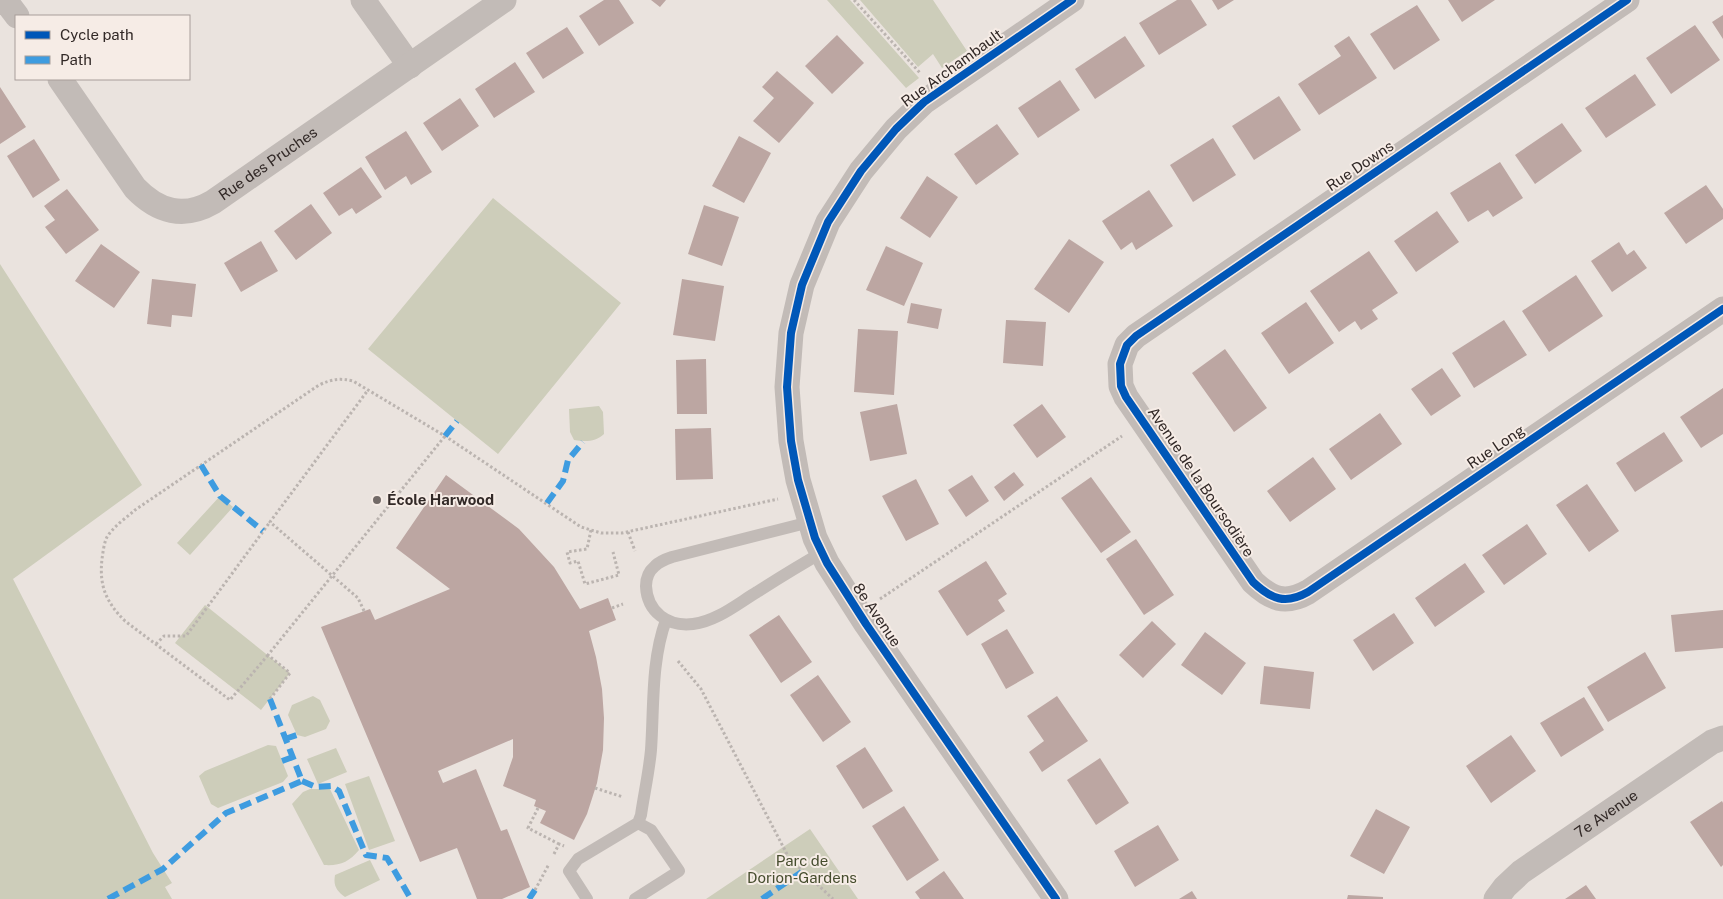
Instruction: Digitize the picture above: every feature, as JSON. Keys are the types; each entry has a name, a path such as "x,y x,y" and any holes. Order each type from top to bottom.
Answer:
{"street":[{"path":"5,0 16,15"},
{"path":"363,0 410,66"},
{"name":"Rue des Pruches","path":"61,80 136,188 146,199 157,206 181,212 192,211 204,208 213,202 504,0"},
{"name":"Rue Archambault","path":"796,306 802,285 828,222 861,171 896,129 931,97 1072,0"},
{"name":"Rue Downs","path":"1120,364 1127,345 1136,336 1627,0"},
{"name":"8e Avenue","path":"796,306 787,386 788,412 794,464 810,522 823,552 833,573 866,624 1056,899"},
{"name":"Rue Long","path":"1282,599 1300,597 1308,592 1723,309"},
{"name":"Avenue de la Boursodière","path":"1120,364 1121,386 1145,426 1253,582 1272,598 1282,599"},
{"name":"7e Avenue","path":"1496,899 1505,887 1521,872 1712,742 1723,738"}],"lane":[{"path":"810,522 661,561 650,572 647,580 648,600 659,616 666,620 684,625 703,622 714,618 823,552"},
{"path":"587,899 569,871 572,864 638,823 651,753 655,665 666,620"},
{"path":"635,899 679,871 650,830 638,823"}],"path":[{"path":"854,0 925,77"},
{"path":"445,436 230,700 125,621 114,610 106,597 102,584 103,551 107,538 116,526 135,510 320,385 332,379 354,380 445,436 581,527 601,533 628,532 783,497"},
{"path":"156,644 164,636 186,636 368,390"},
{"path":"875,602 1128,432"},
{"path":"270,522 358,598 364,611"},
{"path":"591,530 587,549 567,552 570,563 578,561 586,584 619,575 613,552"},
{"path":"628,532 635,551"},
{"path":"612,608 623,604"},
{"path":"268,655 290,673 270,699"},
{"path":"678,661 701,690 788,858 833,899"},
{"path":"595,788 623,796"},
{"path":"538,808 528,828 559,844"}],"green space":[{"path":"827,0 850,0 919,78 906,88"},
{"path":"860,0 933,0 967,51 942,68 933,54 918,67"},
{"path":"493,198 621,303 498,454 368,349"},
{"path":"0,264 142,485 13,579 153,853 172,883 165,887 172,899 0,899"},
{"path":"599,406 603,412 604,434 590,441 574,440 570,432 569,409"},
{"path":"220,496 233,507 190,555 177,543"},
{"path":"205,605 290,673 261,710 175,643"},
{"path":"313,696 320,700 330,721 326,729 305,737 297,735 288,715 292,705"},
{"path":"268,745 276,746 288,776 283,782 218,808 211,804 199,776 205,771"},
{"path":"336,748 347,772 318,784 307,759"},
{"path":"369,776 395,841 369,850 345,784"},
{"path":"310,789 330,789 359,850 352,858 335,865 324,865 292,804 303,792"},
{"name":"Parc de Dorion-Gardens","path":"810,829 858,899 706,899"},
{"path":"370,860 380,880 345,897 336,888 335,875"}],"building":[{"path":"604,0 619,0 634,23 599,46 579,16"},
{"path":"651,0 666,0 660,7"},
{"path":"1177,0 1191,0 1207,25 1159,55 1139,23"},
{"path":"1212,0 1234,0 1218,10"},
{"path":"1448,0 1495,0 1462,22"},
{"path":"1417,5 1440,40 1394,70 1370,34"},
{"path":"1723,15 1723,39 1712,22"},
{"path":"1695,25 1720,60 1671,94 1646,58"},
{"path":"567,27 584,53 543,79 526,53"},
{"path":"837,35 864,63 832,94 805,66"},
{"path":"1125,36 1145,66 1095,99 1075,69"},
{"path":"1349,36 1377,78 1319,115 1298,84 1341,56 1334,46"},
{"path":"515,62 535,92 494,118 475,89"},
{"path":"777,71 814,103 779,143 753,121 774,98 762,87"},
{"path":"1635,74 1656,105 1606,138 1585,108"},
{"path":"1060,80 1080,110 1038,138 1018,108"},
{"path":"0,87 26,127 0,144"},
{"path":"1279,96 1301,130 1254,160 1232,126"},
{"path":"460,98 479,126 442,151 423,123"},
{"path":"1562,123 1582,151 1535,184 1515,155"},
{"path":"997,124 1019,154 976,185 954,154"},
{"path":"406,131 432,172 411,185 406,176 385,190 365,157"},
{"path":"739,136 771,153 744,203 712,186"},
{"path":"1213,138 1236,175 1193,202 1170,165"},
{"path":"34,139 60,180 33,198 7,156"},
{"path":"1500,162 1523,198 1493,217 1488,210 1468,222 1450,193"},
{"path":"361,167 382,197 356,214 352,208 339,216 323,193"},
{"path":"927,176 958,197 930,238 900,218"},
{"path":"1706,185 1723,209 1723,219 1686,244 1664,213"},
{"path":"67,189 99,230 66,254 45,227 55,220 44,206"},
{"path":"1149,190 1173,226 1136,250 1132,242 1121,250 1102,221"},
{"path":"311,204 332,233 296,260 274,231"},
{"path":"704,205 739,217 722,266 688,254"},
{"path":"1437,211 1459,242 1416,272 1394,241"},
{"path":"1069,239 1104,262 1069,313 1034,289"},
{"path":"261,241 278,271 241,292 224,263"},
{"path":"1619,242 1627,255 1634,250 1647,268 1612,292 1591,261"},
{"path":"101,244 140,272 114,308 75,281"},
{"path":"886,246 923,263 904,306 866,290"},
{"path":"1369,251 1398,293 1372,310 1378,319 1361,330 1355,321 1339,332 1310,291"},
{"path":"1576,275 1603,316 1549,352 1522,311"},
{"path":"152,279 196,284 192,317 172,315 171,327 147,324"},
{"path":"682,279 724,286 715,341 673,335"},
{"path":"1306,302 1334,343 1289,374 1261,333"},
{"path":"911,303 942,309 938,329 907,323"},
{"path":"1006,320 1046,322 1043,366 1003,363"},
{"path":"1504,320 1527,355 1474,388 1452,353"},
{"path":"858,329 898,331 894,395 854,392"},
{"path":"1225,349 1267,408 1234,432 1192,373"},
{"path":"706,359 707,414 677,414 676,360"},
{"path":"1442,368 1461,396 1431,416 1411,389"},
{"path":"1723,388 1723,434 1701,448 1680,417"},
{"path":"897,404 907,454 870,461 860,412"},
{"path":"1042,404 1066,437 1037,458 1013,425"},
{"path":"1380,413 1402,444 1351,480 1329,449"},
{"path":"711,428 713,479 676,480 675,429"},
{"path":"1664,432 1683,461 1635,492 1616,463"},
{"path":"1313,457 1336,489 1290,522 1267,491"},
{"path":"1014,472 1024,485 1004,501 994,487"},
{"path":"446,475 519,529 554,567 580,609 608,598 616,620 589,631 602,689 604,718 603,750 597,783 587,814 574,840 540,823 546,811 534,806 536,800 503,786 513,757 513,739 438,771 443,783 476,769 501,831 507,829 530,887 502,899 477,899 457,848 420,862 321,627 370,609 375,620 450,589 396,548"},
{"path":"972,475 989,501 966,517 948,490"},
{"path":"1091,477 1131,532 1101,553 1061,498"},
{"path":"916,479 939,524 906,541 882,496"},
{"path":"1587,484 1619,531 1589,552 1556,505"},
{"path":"1527,524 1547,554 1504,585 1482,555"},
{"path":"1136,539 1174,595 1144,615 1106,559"},
{"path":"986,561 1007,594 998,600 1005,611 967,636 938,591"},
{"path":"1465,563 1485,592 1435,627 1415,598"},
{"path":"1723,610 1723,648 1675,652 1671,615"},
{"path":"1394,613 1414,643 1373,671 1353,640"},
{"path":"779,615 812,662 781,683 749,635"},
{"path":"1152,621 1176,644 1143,678 1119,655"},
{"path":"1007,629 1034,673 1006,689 981,644"},
{"path":"1205,632 1246,663 1222,695 1181,665"},
{"path":"1645,652 1666,688 1608,722 1587,687"},
{"path":"1264,666 1314,672 1310,709 1260,704"},
{"path":"818,675 851,722 823,742 790,695"},
{"path":"1057,696 1088,741 1042,772 1029,752 1044,741 1027,716"},
{"path":"1584,697 1604,730 1561,757 1540,723"},
{"path":"1511,735 1536,771 1491,803 1466,766"},
{"path":"865,747 893,791 863,809 836,766"},
{"path":"1100,758 1129,803 1096,825 1067,780"},
{"path":"1722,801 1723,865 1721,867 1690,822"},
{"path":"904,806 939,860 907,881 872,826"},
{"path":"1376,809 1410,827 1384,874 1350,856"},
{"path":"1158,825 1179,860 1135,887 1114,851"},
{"path":"944,871 964,899 920,899 915,892"},
{"path":"1586,885 1596,899 1565,899"},
{"path":"1192,891 1197,899 1179,899"},
{"path":"1348,895 1383,897 1383,899 1347,899"}],"marked path":[{"path":"445,436 457,421"},
{"path":"547,503 563,481 568,460 583,442"},
{"path":"201,465 220,496 263,531"},
{"path":"108,899 163,869 226,813 302,781 270,699"},
{"path":"285,739 297,735"},
{"path":"282,761 293,757"},
{"path":"302,781 316,787 331,786 339,791 366,855 387,858 411,899"},
{"path":"762,899 803,871"},
{"path":"529,899 535,890"}],"cycle path":[{"path":"1056,899 866,624 827,563 815,538 798,480 791,441 787,387 791,333 802,285 828,222 861,171 896,129 924,102 1072,0"},
{"path":"1627,0 1136,336 1127,345 1120,364 1121,386 1126,397 1253,582 1266,593 1285,599 1308,592 1723,309"}],"place":[{"name":"École Harwood","path":"377,500"}]}
